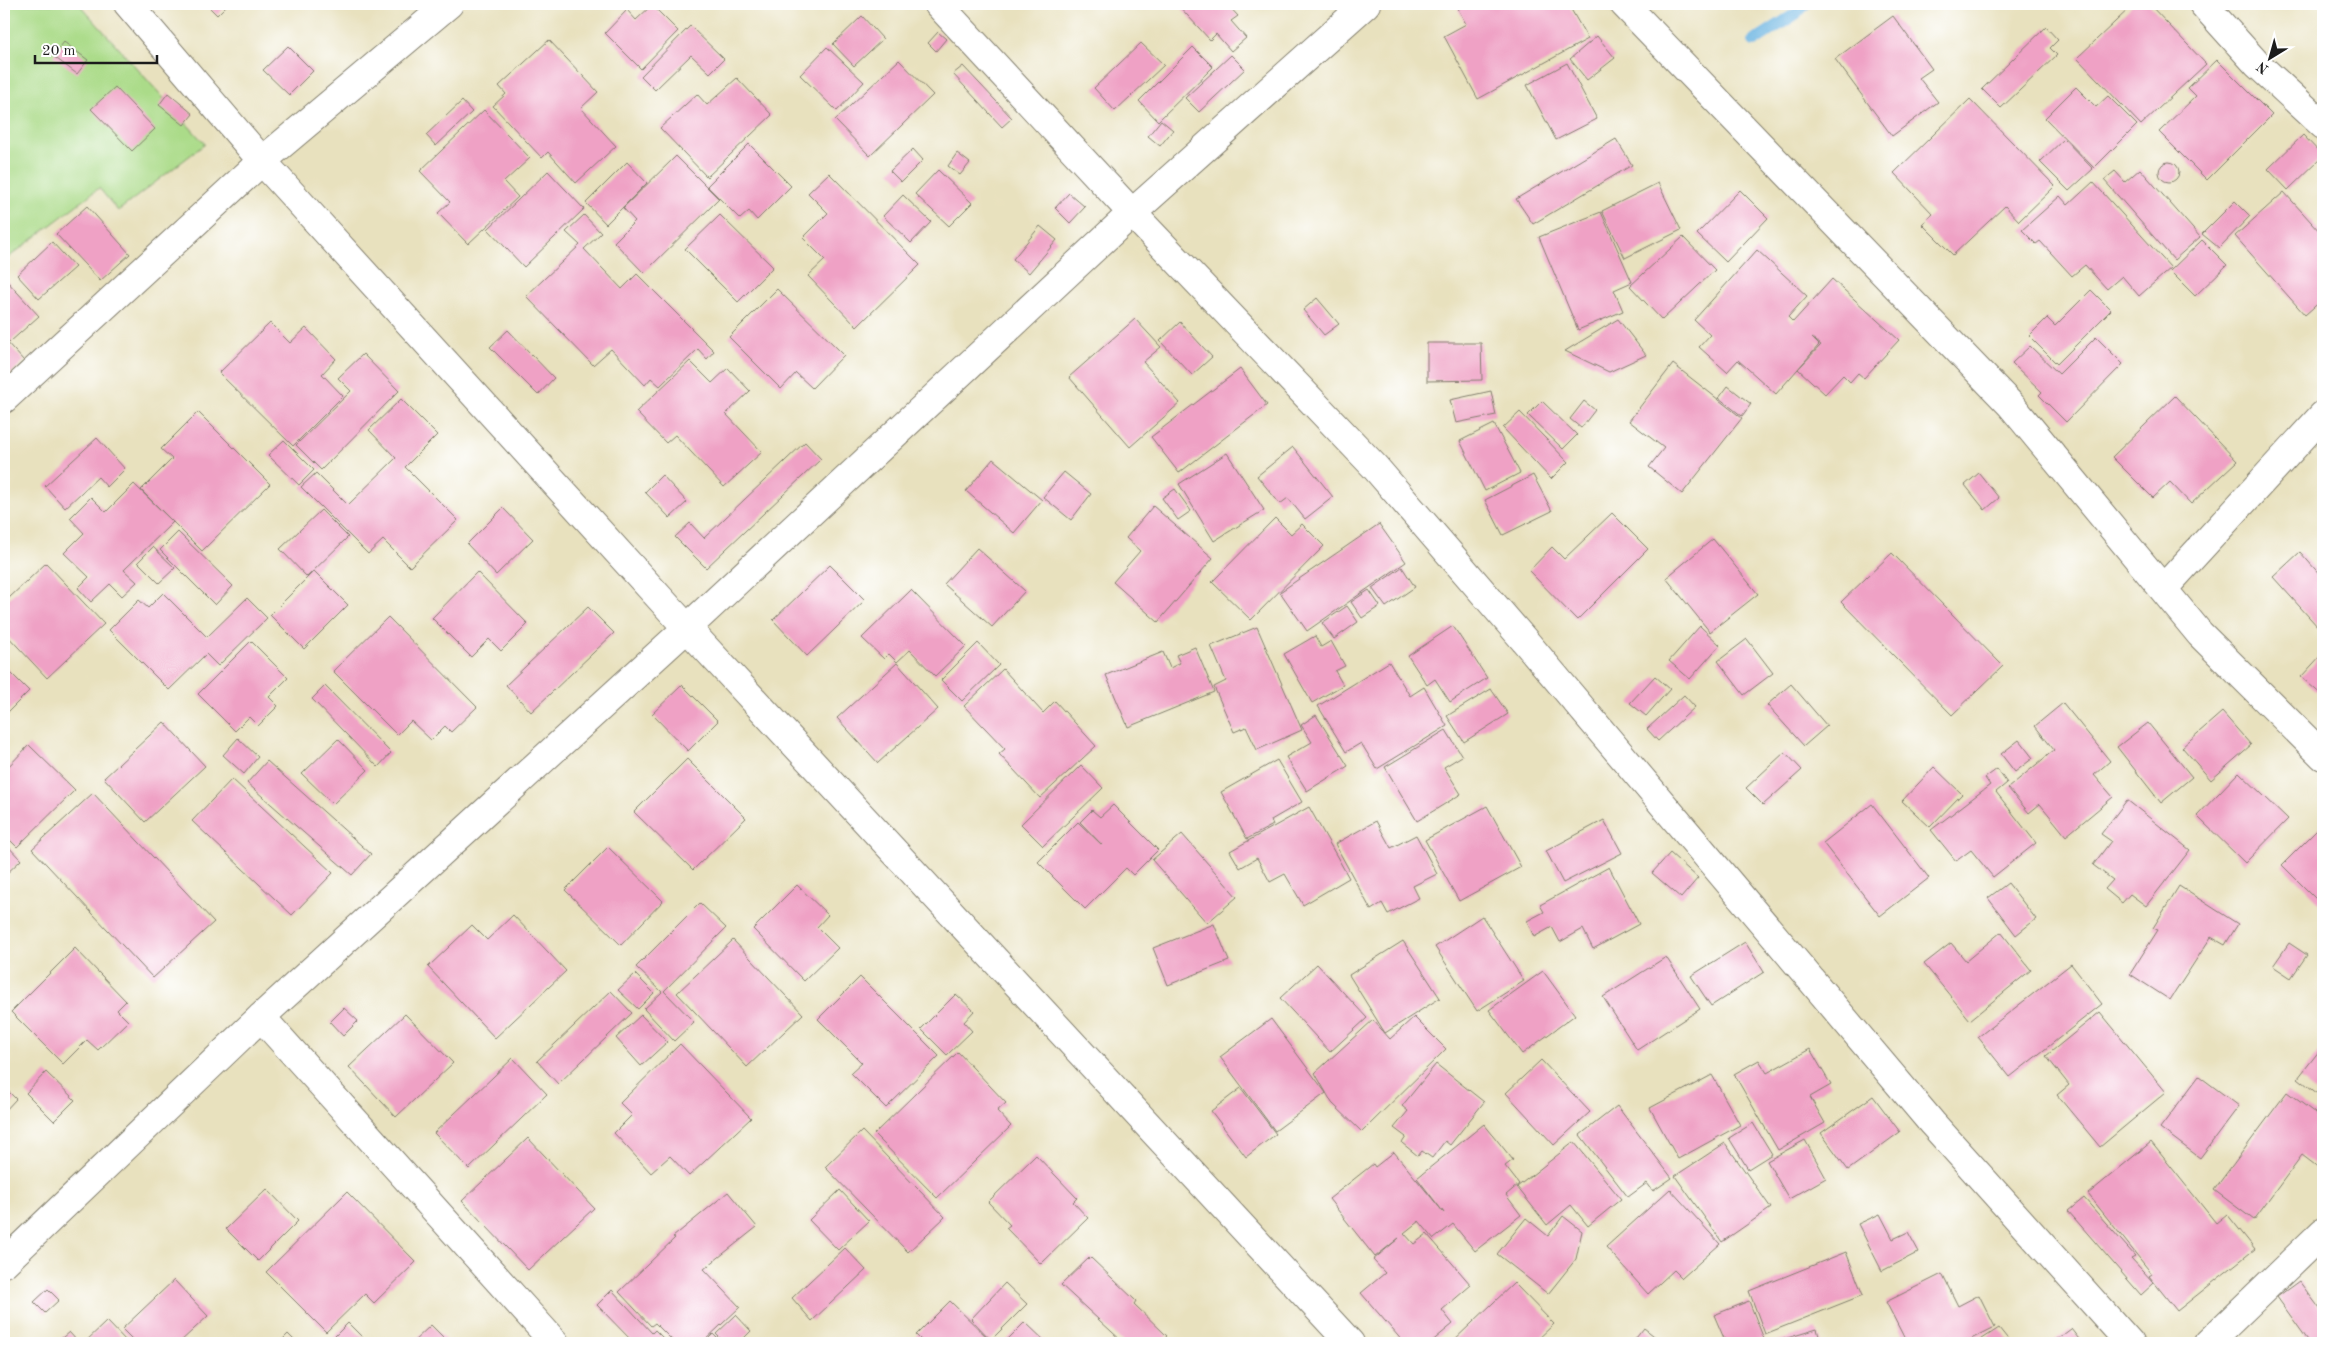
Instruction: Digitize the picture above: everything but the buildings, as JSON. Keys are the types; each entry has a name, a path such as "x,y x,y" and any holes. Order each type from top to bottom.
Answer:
{"street":[{"path":"128,4 262,161 687,628 1350,1343"},
{"path":"4,399 262,161 448,4"},
{"path":"938,4 1132,213 1374,466 1519,634 1932,1123 2130,1343"},
{"path":"4,1263 262,1017 687,628 1132,213 1366,4"},
{"path":"1624,4 2011,405 2200,634 2323,756"},
{"path":"2203,4 2257,64 2323,125"},
{"path":"2163,589 2323,415"},
{"path":"262,1017 555,1343"},
{"path":"2208,1343 2323,1232"}],"green space":[{"path":"4,4 79,4 205,144 118,211 99,188 4,261"}],"waterway":[{"path":"1754,41 1797,13 1805,4"}]}
